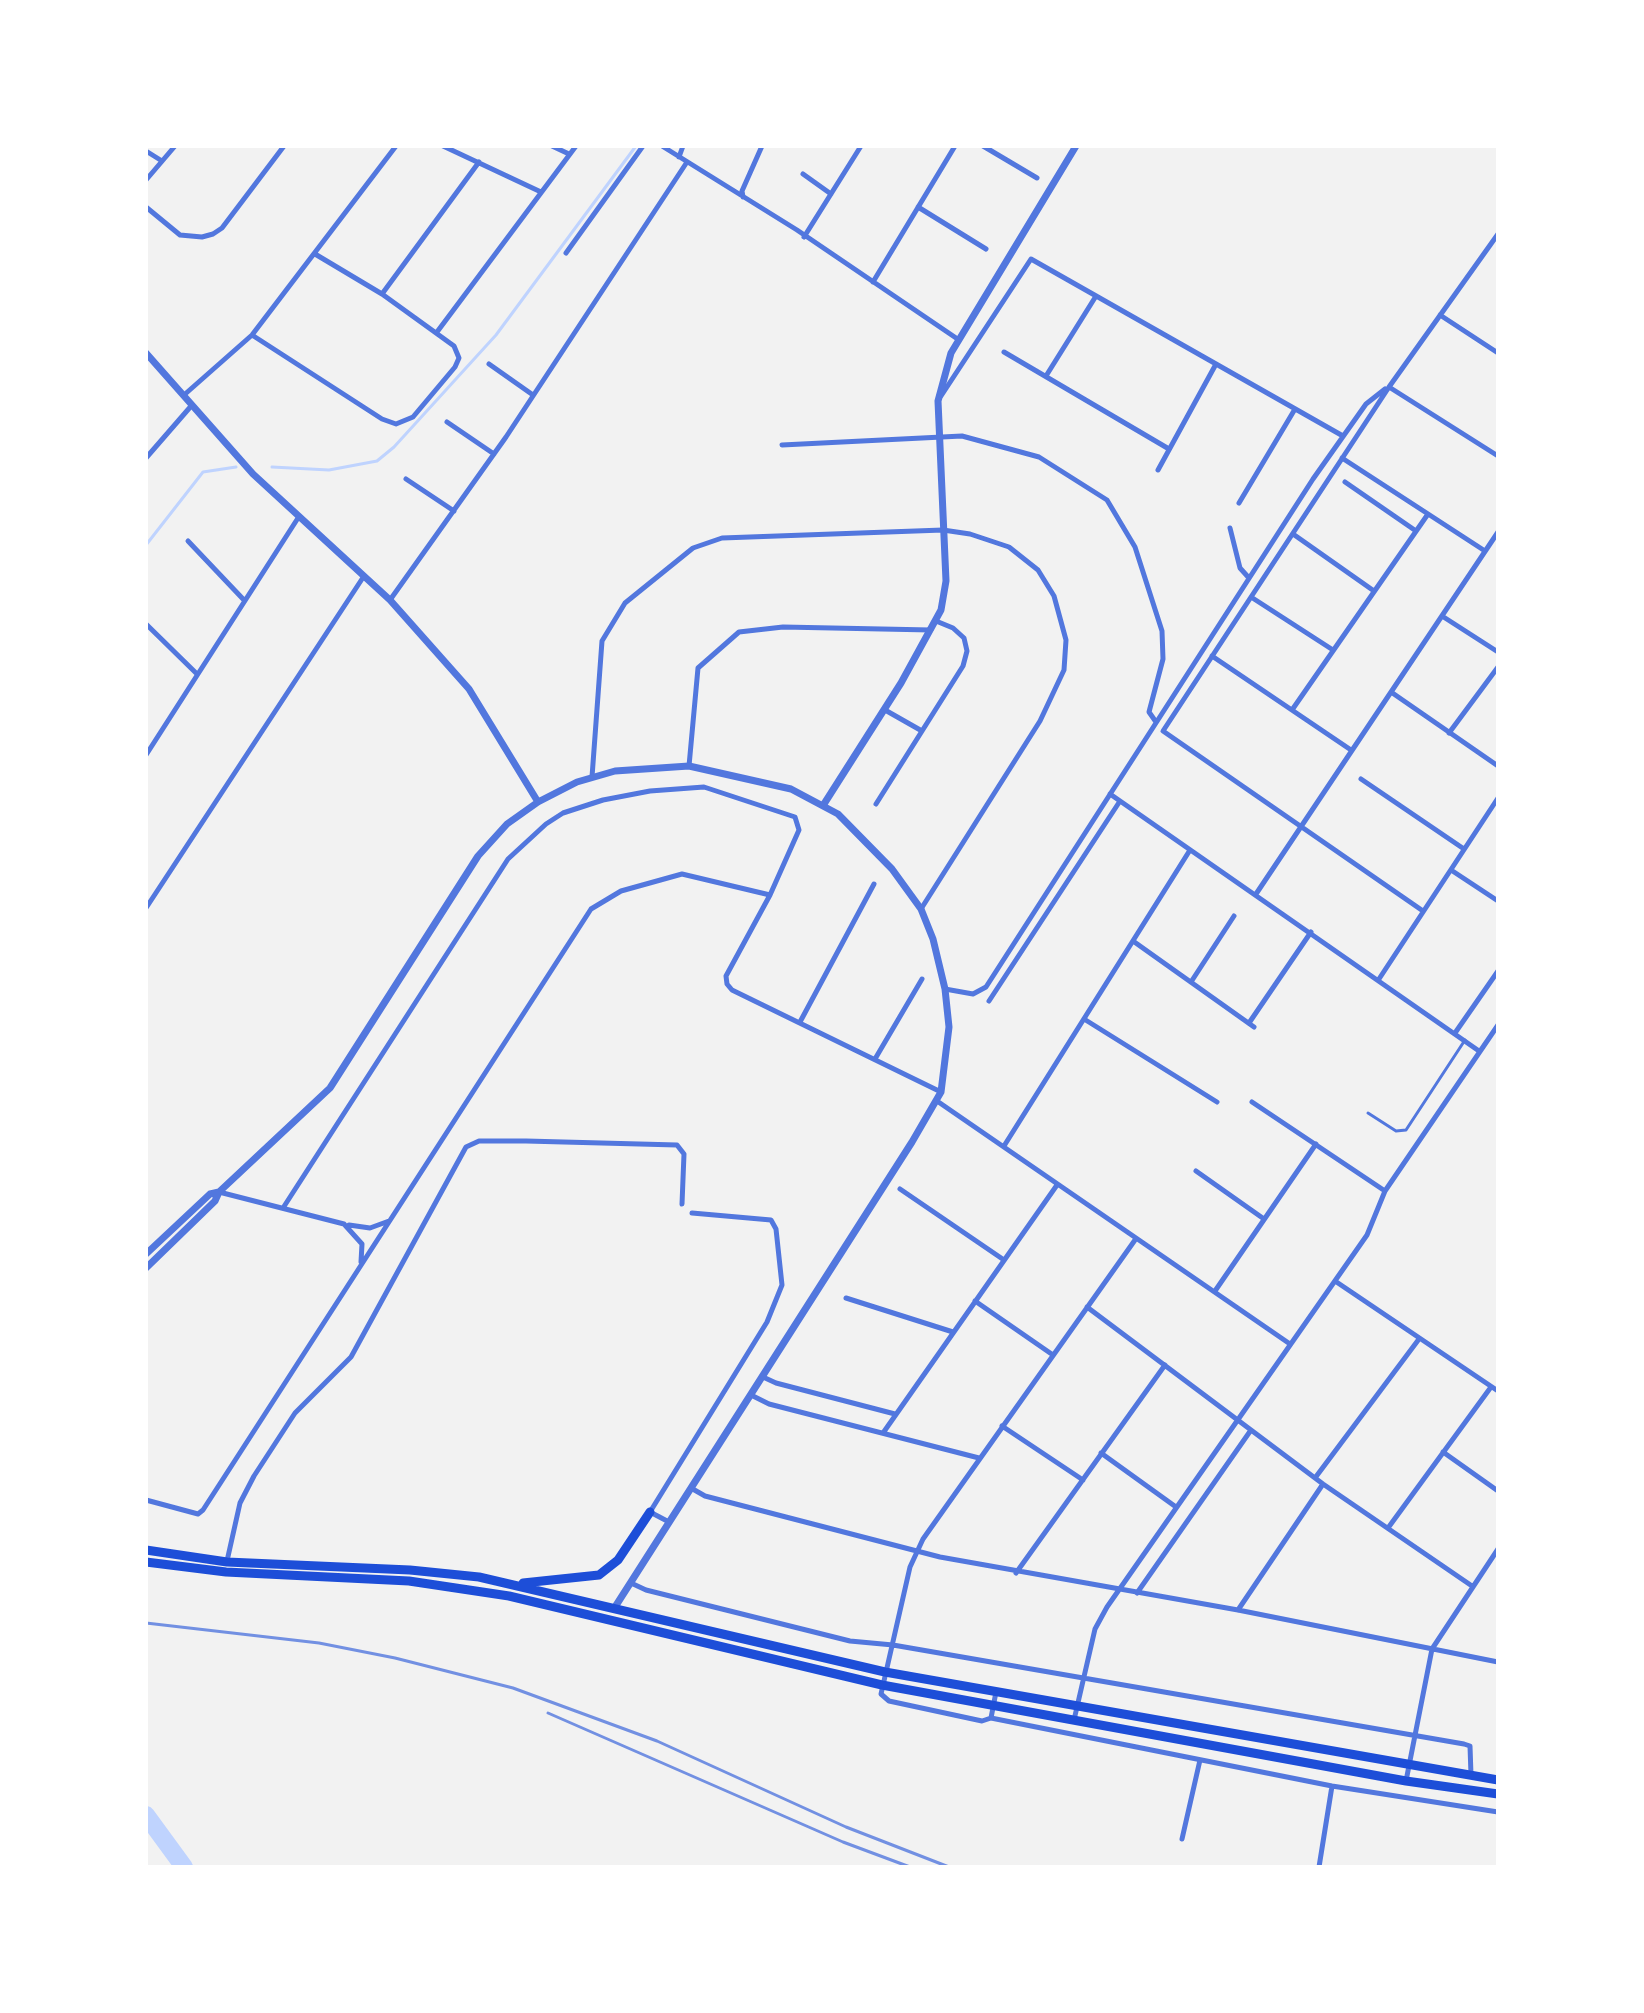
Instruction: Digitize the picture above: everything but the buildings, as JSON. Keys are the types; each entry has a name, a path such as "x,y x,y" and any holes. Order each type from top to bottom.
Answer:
{"highway":[{"path":"511,1584 599,1575 618,1560 650,1512"},
{"path":"146,1550 227,1562 410,1570 511,1584 885,1672 1498,1780"},
{"path":"146,1562 226,1572 409,1581 509,1596 882,1685 1406,1781 1498,1794"}],"street":[{"path":"146,180 175,146"},
{"path":"146,207 180,235 202,237 213,234 222,228 284,146"},
{"path":"183,396 252,335 396,146"},
{"path":"443,146 541,192"},
{"path":"552,146 569,154"},
{"path":"437,332 576,146"},
{"path":"566,253 643,146"},
{"path":"662,146 959,340"},
{"path":"679,157 683,146"},
{"path":"744,198 742,191 762,146"},
{"path":"804,237 861,146"},
{"path":"873,282 955,146"},
{"path":"983,146 1037,178"},
{"path":"824,804 936,621 946,581 938,436 939,397 959,340 1076,146"},
{"path":"146,151 162,161"},
{"path":"382,294 479,162"},
{"path":"390,600 494,454 687,162"},
{"path":"803,174 831,194"},
{"path":"918,207 986,249"},
{"path":"1423,911 1163,731 1389,387 1498,234"},
{"path":"1490,245 1498,250"},
{"path":"252,335 396,424 413,417 459,358 454,346 437,332 315,254"},
{"path":"939,397 1031,259 1343,436"},
{"path":"1046,377 1096,296"},
{"path":"1440,315 1498,353"},
{"path":"1004,352 1169,449"},
{"path":"146,353 253,474 390,600 469,689 538,802"},
{"path":"489,364 533,395"},
{"path":"1158,470 1216,364"},
{"path":"945,989 973,994 986,987 1343,436 1366,404 1389,387"},
{"path":"1389,387 1498,456"},
{"path":"146,458 192,405"},
{"path":"1239,503 1295,409"},
{"path":"447,422 494,454"},
{"path":"782,445 938,436 989,441 1039,457 1107,500 1135,547 1162,631 1163,659 1149,712 1156,722"},
{"path":"1342,458 1485,551"},
{"path":"406,479 454,511"},
{"path":"1345,482 1416,531"},
{"path":"1292,710 1428,514"},
{"path":"146,755 243,599 298,518"},
{"path":"1230,528 1240,568 1249,578"},
{"path":"592,777 602,641 625,603 693,548 722,538 943,530 970,534 1009,547 1038,570 1054,596 1066,640 1066,655 1052,701 986,811 921,909"},
{"path":"1256,894 1498,532"},
{"path":"1293,534 1374,591"},
{"path":"188,541 243,599"},
{"path":"146,908 364,576"},
{"path":"1251,597 1333,650"},
{"path":"1442,616 1498,652"},
{"path":"876,804 963,666 967,651 959,632 936,621"},
{"path":"146,624 196,673"},
{"path":"689,766 698,668 739,632 783,627 932,630"},
{"path":"1212,656 1351,750"},
{"path":"1449,733 1498,667"},
{"path":"1391,692 1498,766"},
{"path":"884,709 922,731"},
{"path":"146,1268 215,1201 219,1192 330,1088 478,856 507,824 538,802 592,777 643,767 689,766 762,781 824,804 852,826 892,869 921,909 939,958 945,989 948,1045 941,1092 615,1607"},
{"path":"1361,779 1464,849"},
{"path":"283,1208 508,859 546,824 603,800 695,785 795,817 799,830 770,895 726,976 727,984 732,990 941,1092"},
{"path":"1110,794 1479,1051"},
{"path":"1379,979 1498,798"},
{"path":"989,1001 1120,801"},
{"path":"1004,1146 1190,850"},
{"path":"1451,870 1498,901"},
{"path":"146,1500 198,1514 203,1510 591,909 621,891 682,874 770,895"},
{"path":"800,1022 874,884"},
{"path":"1191,982 1234,916"},
{"path":"1133,941 1251,1025 1311,932"},
{"path":"1455,1033 1498,971"},
{"path":"875,1059 922,979"},
{"path":"1084,1019 1217,1102"},
{"path":"1074,1721 1095,1629 1176,1507 1367,1235 1385,1191 1498,1025"},
{"path":"937,1101 1290,1344"},
{"path":"1252,1102 1385,1191"},
{"path":"227,1562 240,1503 254,1476 295,1413 351,1357 466,1147 479,1141 677,1145 684,1154 682,1204"},
{"path":"1215,1291 1316,1144"},
{"path":"1196,1171 1264,1219"},
{"path":"883,1433 1057,1185"},
{"path":"900,1189 1004,1260"},
{"path":"146,1254 210,1194 219,1192 344,1224 370,1228 390,1221"},
{"path":"669,1522 650,1512 767,1322 782,1285 776,1229 771,1220 762,1216 692,1213"},
{"path":"344,1224 362,1244 357,1271"},
{"path":"1135,1240 979,1458 917,1552 881,1694 889,1701 982,1721 991,1718 1332,1786 1498,1812"},
{"path":"1335,1281 1498,1391"},
{"path":"846,1298 953,1332"},
{"path":"975,1301 1053,1355"},
{"path":"1087,1307 1323,1484 1472,1586"},
{"path":"1315,1478 1419,1339"},
{"path":"1016,1573 1165,1365"},
{"path":"763,1377 895,1414"},
{"path":"1388,1528 1491,1387"},
{"path":"751,1395 769,1404 979,1458"},
{"path":"1002,1426 1083,1480"},
{"path":"1137,1594 1251,1430"},
{"path":"1443,1452 1498,1491"},
{"path":"1101,1453 1176,1507"},
{"path":"1238,1610 1323,1484"},
{"path":"691,1488 705,1496 917,1552 1016,1573 1238,1610 1498,1662"},
{"path":"1406,1781 1417,1739 1432,1649 1498,1549"},
{"path":"630,1582 646,1590 850,1641 893,1645 1470,1746 1471,1776"},
{"path":"991,1718 996,1692"},
{"path":"1182,1839 1200,1760"},
{"path":"1319,1867 1332,1786"}],"lane":[{"path":"1368,1113 1396,1131 1406,1130 1465,1040"}],"waterway":[{"path":"272,467 329,470 377,461 394,447 496,335 636,146"},
{"path":"146,545 203,472 236,467"},
{"path":"146,712 146,718"},
{"path":"146,1815 184,1867"}],"railway":[{"path":"146,1623 319,1643 395,1658 513,1688 657,1741 846,1827 949,1867"},
{"path":"548,1713 843,1842 910,1867"}]}
